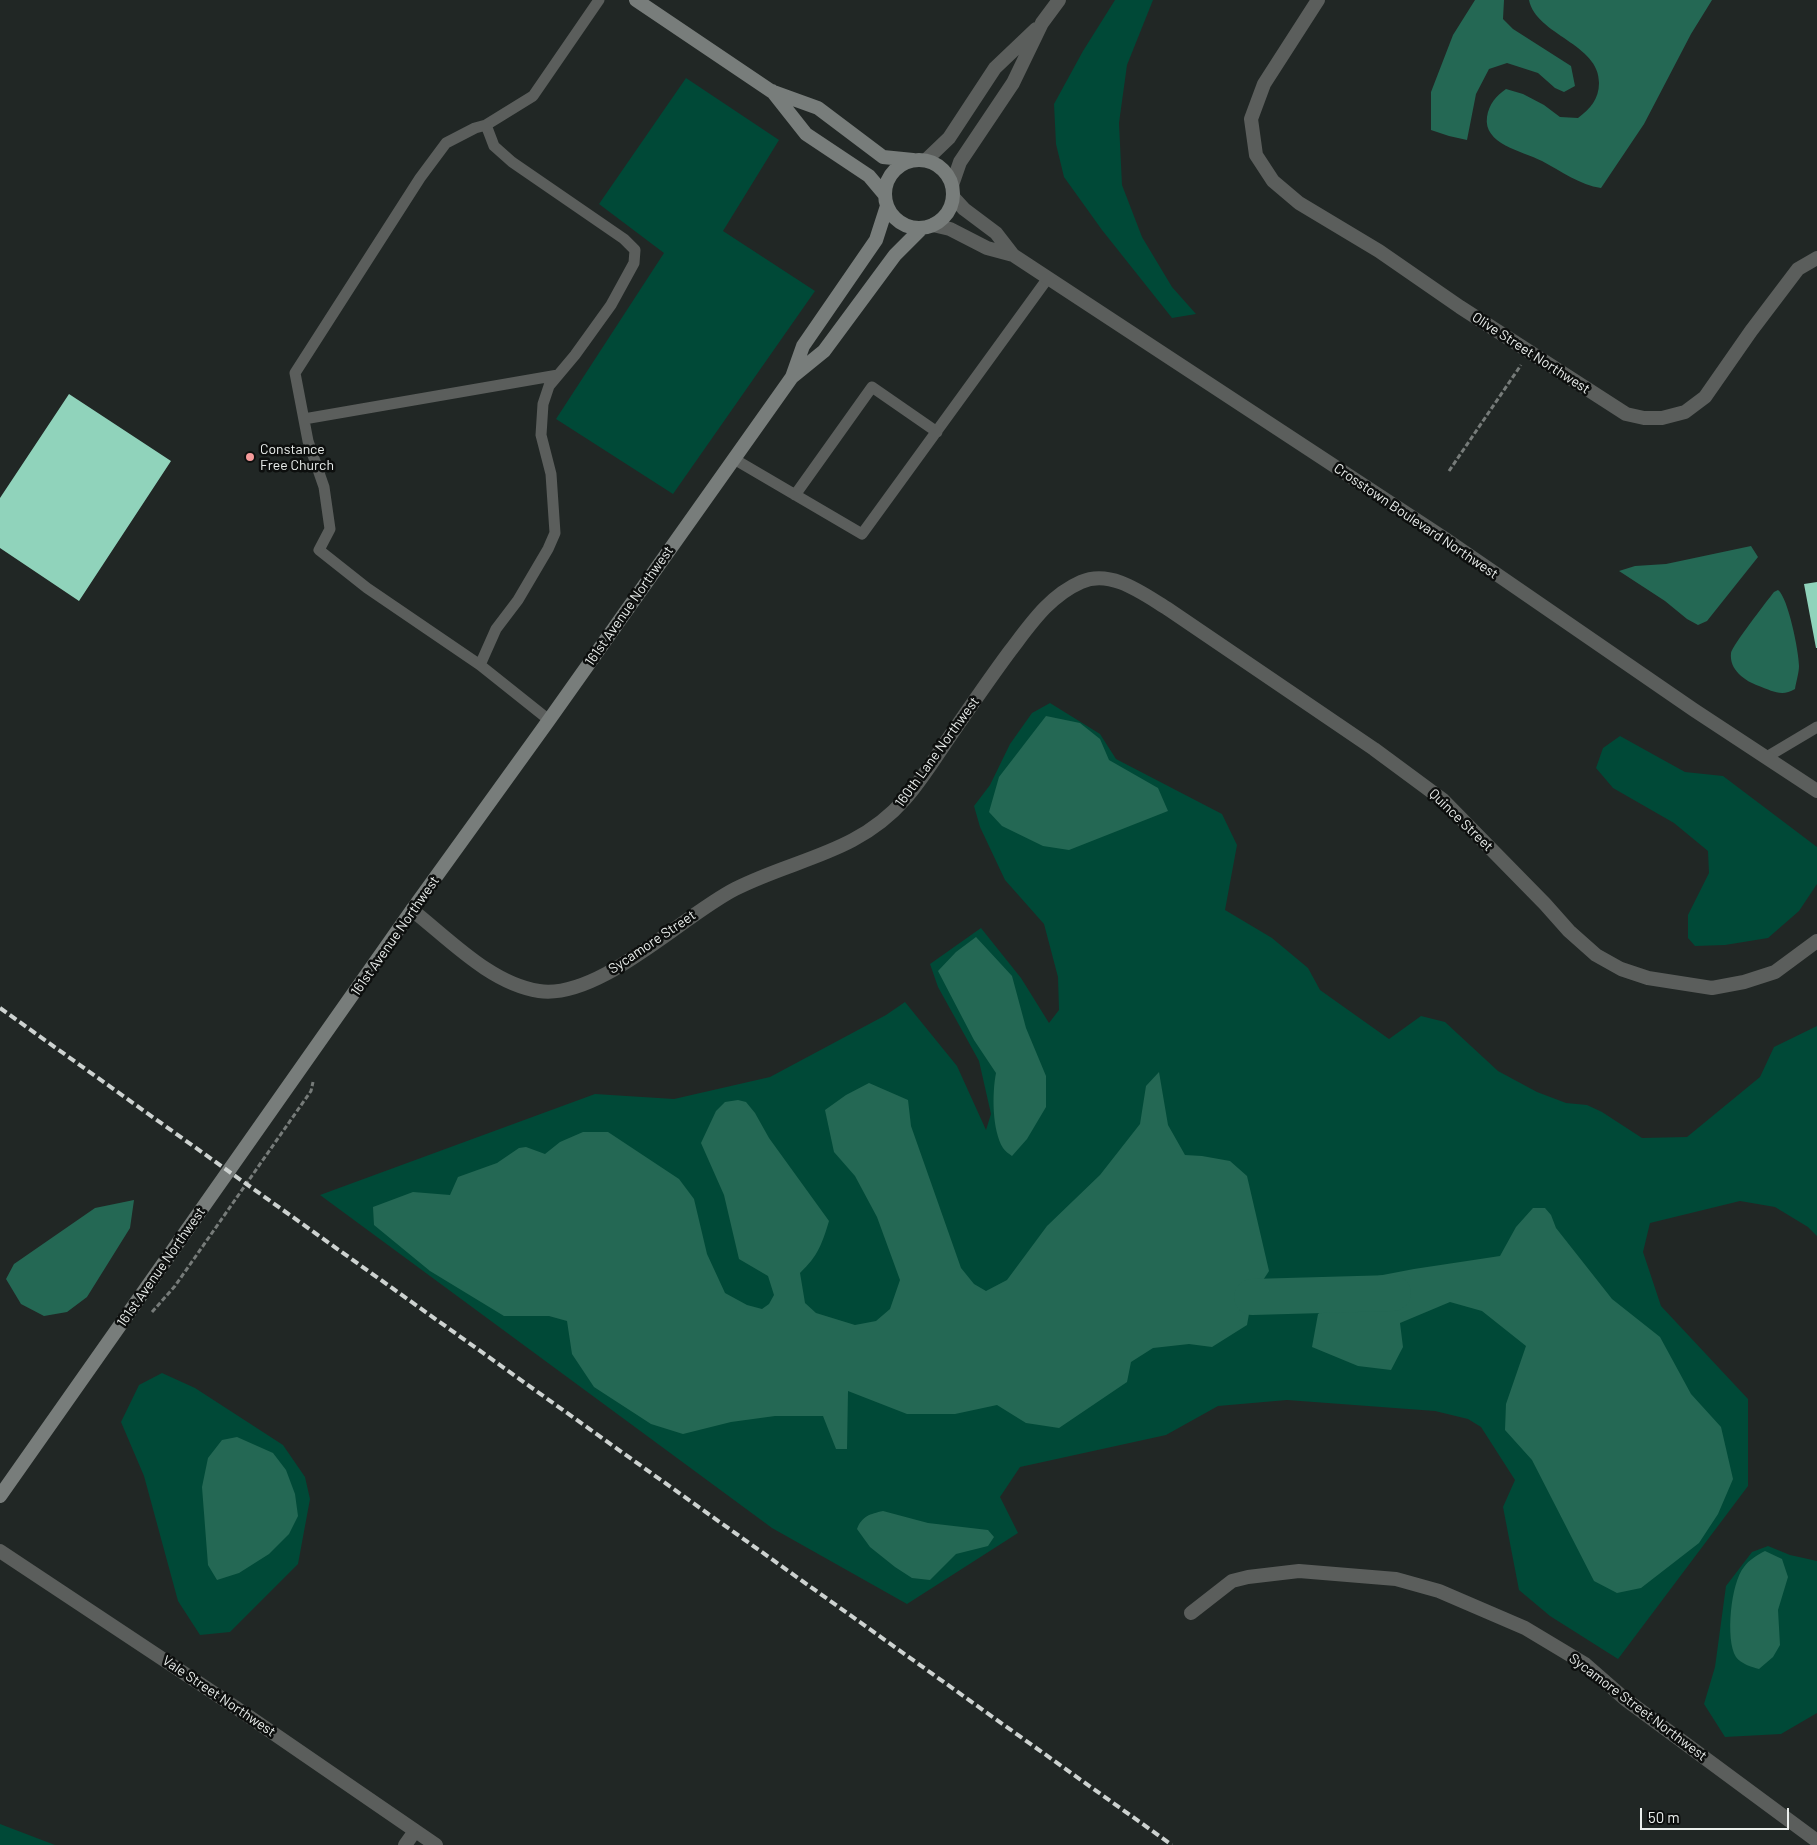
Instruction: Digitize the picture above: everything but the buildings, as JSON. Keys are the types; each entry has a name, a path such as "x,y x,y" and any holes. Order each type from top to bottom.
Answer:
{"main road":[{"path":"636,0 772,91 818,108 883,157 920,160 937,165 946,173 952,191 949,209 942,219 927,226 911,227 901,223 893,215 886,200 869,176 806,134 772,91"},
{"path":"886,200 887,184 892,173 902,165 920,160"},
{"name":"161st Avenue Northwest","path":"792,377 803,346 876,240 886,200"},
{"name":"161st Avenue Northwest","path":"0,1496 412,910 792,377 824,351 895,255 927,226"}],"street":[{"path":"920,160 949,138 995,68 1042,23 1059,0"},
{"name":"Olive Street Northwest","path":"1318,0 1264,84 1251,119 1256,155 1272,181 1299,203 1379,251 1460,307 1626,414 1644,418 1662,418 1684,412 1705,397 1751,331 1798,269 1817,258"},
{"path":"952,191 960,162 1013,83 1042,23"},
{"name":"Crosstown Boulevard Northwest","path":"952,191 964,208 996,233 1012,255"},
{"name":"Crosstown Boulevard Northwest","path":"927,226 950,229 987,248 1012,255 1452,544 1765,758 1817,791"},
{"name":"160th Lane Northwest","path":"735,889 848,844 883,822 906,798 990,678 1035,618 1057,596 1082,582 1106,577"},
{"name":"Quince Street","path":"1106,577 1139,591 1168,609 1374,749 1443,800 1569,931 1596,955 1621,969 1648,978 1712,988 1744,982 1775,972 1817,941"},
{"name":"Sycamore Street","path":"412,910 482,966 512,983 541,991 567,989 594,979 622,965 701,909 735,889"},
{"name":"Vale Street Northwest","path":"0,1551 235,1707 436,1845"},
{"name":"Sycamore Street Northwest","path":"1191,1613 1232,1581 1248,1577 1299,1571 1396,1579 1439,1591 1525,1628 1585,1664 1625,1699 1817,1841"},
{"path":"405,1845 415,1831"}],"lane":[{"path":"549,720 480,665 367,588 319,550 330,529 324,487 308,441 295,373 344,294 425,171 446,143 475,128 486,125 533,96 599,0"},
{"path":"480,665 496,629 518,600 556,533 551,474 541,435 543,404 549,386 576,355 611,305 634,263 635,250 624,239 512,162 494,146 486,125"},
{"path":"734,459 862,534 1048,278"},
{"path":"304,419 558,375"},
{"path":"795,495 872,387 937,432"},
{"path":"1765,758 1817,728"}],"path":[{"path":"1449,471 1530,352"}],"shaded area":[{"path":"1115,0 1153,0 1127,65 1119,123 1122,185 1142,237 1172,287 1196,314 1172,318 1102,230 1064,177 1056,144 1054,104 1083,51"},
{"path":"1475,0 1504,0 1503,19 1513,29 1571,66 1575,86 1564,92 1555,88 1538,73 1507,63 1489,69 1476,94 1467,140 1431,130 1431,92 1453,35"},
{"path":"1529,0 1712,0 1691,34 1644,124 1601,188 1578,181 1542,161 1515,150 1497,140 1487,126 1487,117 1491,104 1506,89 1523,94 1544,105 1560,117 1578,118 1596,99 1599,89 1597,70 1579,49 1543,22 1534,12"},
{"path":"686,78 779,140 723,231 815,291 673,494 556,419 664,253 599,204"},
{"path":"1751,546 1758,557 1707,621 1698,625 1619,571 1635,566 1666,564"},
{"path":"1778,590 1786,603 1789,613 1799,666 1795,689 1786,693 1768,690 1743,678 1735,670 1731,659 1731,653 1737,642 1774,592"},
{"path":"1050,703 1100,734 1116,759 1222,814 1237,845 1225,910 1272,938 1308,968 1320,990 1389,1039 1421,1016 1445,1022 1498,1071 1537,1092 1566,1103 1587,1105 1602,1112 1642,1138 1687,1137 1760,1077 1774,1047 1817,1026 1817,1236 1808,1227 1775,1207 1740,1201 1650,1223 1643,1252 1661,1306 1748,1399 1748,1486 1618,1659 1550,1616 1519,1590 1503,1507 1515,1480 1481,1427 1468,1419 1435,1411 1287,1400 1218,1406 1166,1435 1020,1467 1000,1497 1018,1533 907,1604 772,1528 320,1195 595,1094 674,1099 770,1077 886,1015 905,1002 957,1066 986,1130 991,1114 979,1061 938,987 930,964 981,928 1021,978 1049,1023 1059,1010 1058,977 1044,924 1005,880 980,827 974,806 990,785 1010,744 1032,713"},
{"path":"1046,716 1080,723 1100,739 1109,760 1158,788 1168,811 1069,850 1043,846 1002,826 989,812 999,777"},
{"path":"1620,736 1685,772 1723,776 1817,847 1817,884 1799,911 1768,938 1725,945 1695,946 1688,938 1688,915 1709,873 1708,851 1674,823 1613,788 1596,768 1603,748"},
{"path":"976,937 1012,976 1026,1028 1046,1076 1046,1107 1027,1139 1012,1156 1003,1148 999,1140 995,1122 994,1091 996,1073 974,1040 938,971 956,952"},
{"path":"1159,1072 1168,1125 1185,1155 1230,1161 1247,1176 1269,1271 1252,1297 1247,1325 1212,1347 1189,1344 1153,1348 1131,1362 1127,1382 1059,1428 1026,1423 997,1405 955,1414 907,1414 848,1391 847,1449 836,1449 823,1416 775,1416 731,1422 683,1434 651,1424 594,1387 572,1354 567,1321 549,1316 504,1316 430,1271 374,1225 373,1207 413,1192 450,1195 458,1177 497,1163 519,1148 526,1147 545,1154 560,1142 583,1132 608,1132 679,1179 694,1199 707,1254 725,1293 747,1305 762,1309 769,1304 774,1295 768,1276 739,1259 724,1195 701,1143 716,1111 725,1102 738,1100 746,1102 755,1113 769,1138 829,1221 819,1249 800,1273 805,1303 816,1313 855,1325 876,1321 890,1309 900,1280 877,1217 855,1176 834,1152 825,1110 846,1095 869,1083 908,1100 911,1126 961,1268 974,1284 986,1291 1007,1280 1047,1226 1100,1175 1140,1124 1146,1086"},
{"path":"134,1200 130,1228 87,1297 67,1312 44,1316 21,1304 6,1279 14,1264 95,1208"},
{"path":"1533,1208 1545,1208 1551,1215 1556,1228 1612,1299 1660,1337 1691,1394 1721,1427 1733,1479 1718,1514 1699,1543 1641,1588 1617,1593 1594,1581 1532,1460 1505,1430 1506,1404 1526,1346 1482,1311 1450,1302 1400,1323 1403,1347 1391,1370 1358,1366 1312,1347 1318,1314 1367,1278 1500,1256 1516,1227"},
{"path":"162,1373 195,1388 283,1445 305,1477 310,1499 298,1564 230,1632 200,1635 178,1601 144,1476 121,1422 139,1385"},
{"path":"237,1437 273,1453 286,1470 295,1494 298,1516 289,1534 269,1554 239,1573 217,1580 208,1565 202,1487 208,1458 222,1440"},
{"path":"883,1511 928,1523 988,1530 994,1537 988,1546 956,1554 930,1580 912,1578 870,1547 857,1529 861,1521 867,1516"},
{"path":"1768,1546 1790,1555 1817,1561 1817,1713 1781,1734 1725,1737 1704,1704 1715,1667 1726,1586 1752,1552"},
{"path":"1765,1551 1782,1559 1788,1577 1778,1610 1780,1645 1773,1657 1759,1669 1744,1663 1736,1657 1730,1625 1733,1598 1739,1574 1748,1562"},
{"path":"0,1824 55,1845 0,1845"}],"waterway":[{"path":"1252,1297 1393,1293"}],"railway":[{"path":"0,1008 1172,1845"}],"place":[{"name":"Constance Free Church","path":"250,457"}]}
